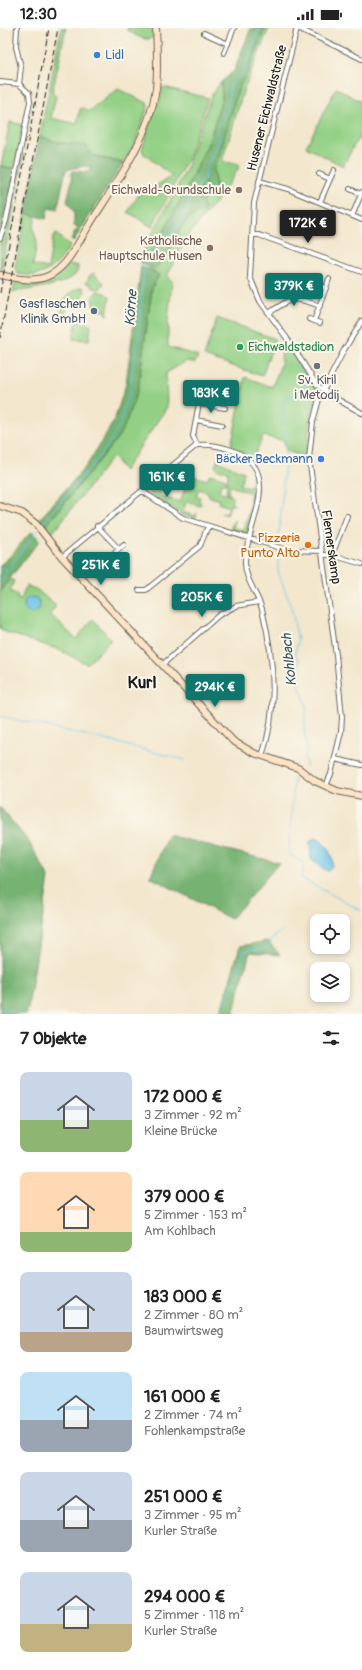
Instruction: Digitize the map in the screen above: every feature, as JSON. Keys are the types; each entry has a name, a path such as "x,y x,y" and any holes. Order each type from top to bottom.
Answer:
{"main road":[{"path":"0,275 34,280 58,271 68,259 136,152 148,120 155,91 157,62 156,28"},
{"path":"0,506 22,513 36,524 62,557 234,741 247,750 291,765 309,775 314,780 342,793 362,796"}],"street":[{"path":"18,28 16,47 21,67 19,84"},
{"path":"224,53 234,28"},
{"path":"298,28 362,58"},
{"name":"Husener Eichwaldstraße","path":"298,28 254,203 250,276 260,301 301,358 314,381 324,390 362,413"},
{"path":"204,33 228,44"},
{"path":"0,82 19,84 29,93 30,102 6,222 0,238"},
{"path":"320,202 334,170"},
{"path":"319,174 330,179"},
{"path":"259,181 283,187 362,220"},
{"path":"350,189 362,193 352,216"},
{"path":"252,235 259,235 362,272"},
{"path":"314,321 329,279"},
{"path":"317,285 326,288"},
{"path":"269,313 285,302 295,298 320,306"},
{"path":"309,319 320,323"},
{"name":"Flemerskamp","path":"323,784 331,774 341,732 342,717 335,648 309,458 314,418 324,390 344,350 362,321"},
{"path":"197,445 193,436 202,386 229,392"},
{"path":"191,392 200,394"},
{"path":"199,404 225,408"},
{"path":"196,420 222,425"},
{"path":"62,557 97,526 197,445 233,450 250,460 256,469 260,486 245,566 259,602 273,670 272,718 262,756"},
{"path":"142,490 177,515 208,526 292,551 322,553 362,564"},
{"path":"332,555 347,516"},
{"path":"97,526 119,549"},
{"path":"139,590 146,590 200,546 208,526"},
{"path":"107,560 124,545"},
{"path":"162,665 219,615 236,606 259,602"},
{"path":"335,759 362,765"}],"green space":[{"path":"61,28 66,28 52,94 56,96 51,118 77,124 80,109 85,108 88,112 118,89 147,103 148,106 134,146 123,163 94,156 85,145 57,142 40,136"},
{"path":"127,28 152,28 153,37 147,39 136,36 127,30"},
{"path":"251,28 265,28 247,74 239,87 219,156 214,167 214,195 212,196 205,182 201,187 205,210 189,217 179,231 167,257 154,269 141,263 158,242 188,186 209,142 222,98 221,82 234,71"},
{"path":"265,28 269,28 244,89 222,161 239,165 238,169 216,202 188,235 167,276 172,281 168,321 168,347 198,356 195,363 187,361 166,373 167,407 124,471 113,456 50,536 44,528 117,439 138,389 152,288 159,275 149,269 150,267 155,268 167,257 179,231 189,217 204,210 201,187 205,182 216,189 213,166 219,156 239,87 247,74"},
{"path":"221,82 222,98 209,142 188,186 158,242 141,263 140,257 186,170 212,94"},
{"path":"163,87 208,98 189,156 152,227 128,212 141,191 144,193 172,176 144,154 142,149 156,104 159,104"},
{"path":"336,88 362,102 362,140 358,138 343,166 306,147"},
{"path":"10,122 23,125 14,169 1,166"},
{"path":"40,136 57,142 85,145 94,156 123,163 73,242 71,240 75,231 79,228 74,226 74,212 67,201 72,180 71,174 73,171 90,172 91,167 83,166 66,170 57,210 48,208 46,219 26,213"},
{"path":"23,154 1,272 0,242 8,221"},
{"path":"0,166 16,169 0,234"},
{"path":"26,213 36,216 33,228 37,242 33,265 48,268 53,238 56,234 70,246 55,265 49,270 36,275 18,274 15,268"},
{"path":"69,264 78,266 77,273 71,278 40,288 13,292 15,282 31,283 51,278"},
{"path":"141,267 149,269 159,275 152,288 138,389 125,425 117,439 44,528 38,521 87,465 114,421 126,384"},
{"path":"94,273 104,283 100,289 93,288 91,284 86,283 90,275"},
{"path":"83,287 85,292 80,305 72,303 71,306 67,305 65,318 62,320 63,302 71,292"},
{"path":"97,291 106,293 110,297 107,315 106,311 102,311 102,308 94,307 92,298"},
{"name":"Eichwaldstadion","path":"217,318 275,339 262,376 204,356"},
{"path":"77,320 80,321 81,324 86,323 91,326 89,340 73,339"},
{"path":"282,344 295,355 310,382 318,391 310,418 306,457 286,451 284,441 263,436 253,459 245,453 231,447 245,377 272,387 281,364"},
{"path":"219,455 221,455 219,462 244,472 240,485 250,488 255,476 253,473 255,475 257,490 248,532 246,534 230,530 234,520 233,528 244,530 252,500 249,499 251,493 230,486 228,492 231,495 226,493 228,473 225,470 218,470 215,466"},
{"path":"210,474 226,479 225,484 221,483 219,492 233,497 231,503 234,505 230,505 227,515 221,513 226,514 229,507 218,503 219,500 208,496 209,493 199,489 196,496 200,497 200,506 186,502 183,512 195,516 197,513 195,519 182,515 150,494 148,491 158,481 165,488 165,490 161,489 159,496 180,502 190,475 207,480"},
{"path":"32,532 40,540 0,591 0,565"},
{"path":"11,579 14,581 10,591 18,595 17,599 21,600 26,586 36,589 56,606 50,614 76,639 93,619 111,640 87,664 57,649 5,632 0,628 0,591"},
{"path":"0,807 29,842 49,878 27,1014 0,1014"},
{"path":"168,835 279,863 231,919 150,877"},
{"path":"268,941 280,955 250,952 233,1014 220,1014 240,946"}],"water":[{"path":"32,597 39,602 40,605 35,612 32,613 25,608 24,605 29,598"},
{"path":"316,838 328,849 332,858 331,867 328,871 321,868 311,859 310,842 312,839"}],"waterway":[{"name":"Körne","path":"41,526 108,445 121,422 124,407 130,393 134,359 139,335 144,265 158,254 188,208 191,195 204,180 207,165 219,143 218,127 228,109 230,86 242,73 259,28"},
{"name":"Kohlbach","path":"277,335 290,354"},
{"name":"Kohlbach","path":"285,425 283,399 290,396 302,397 307,388 305,378 294,359"},
{"name":"Kohlbach","path":"279,535 286,449 285,429"},
{"name":"Körne","path":"0,581 38,530"},
{"name":"Kohlbach","path":"278,551 278,571 291,607 298,640 295,653 299,661 297,679 307,707 304,730 307,750 304,759 307,767"},
{"path":"0,568 7,570"},
{"path":"0,716 94,737 185,760"},
{"name":"Kohlbach","path":"294,779 289,854 304,863 301,878 362,911"},
{"path":"223,1014 223,1007 237,977 244,951 269,947 271,940 282,931"},
{"path":"0,1009 20,1014"}],"railway":[{"path":"0,293 49,28"},
{"path":"0,338 58,28"}],"place":[{"name":"Lidl","path":"97,55"},
{"name":"Eichwald-Grundschule","path":"239,190"},
{"name":"Katholische Hauptschule Husen","path":"210,248"},
{"name":"Gasflaschen Klinik GmbH","path":"94,311"},
{"name":"Eichwaldstadion","path":"240,347"},
{"name":"Sv. Kiril i Metodij","path":"317,366"},
{"name":"Bäcker Beckmann","path":"321,459"},
{"name":"Pizzeria Punto Alto","path":"308,545"}],"district":[{"name":"Kurl","path":"142,682"}]}
